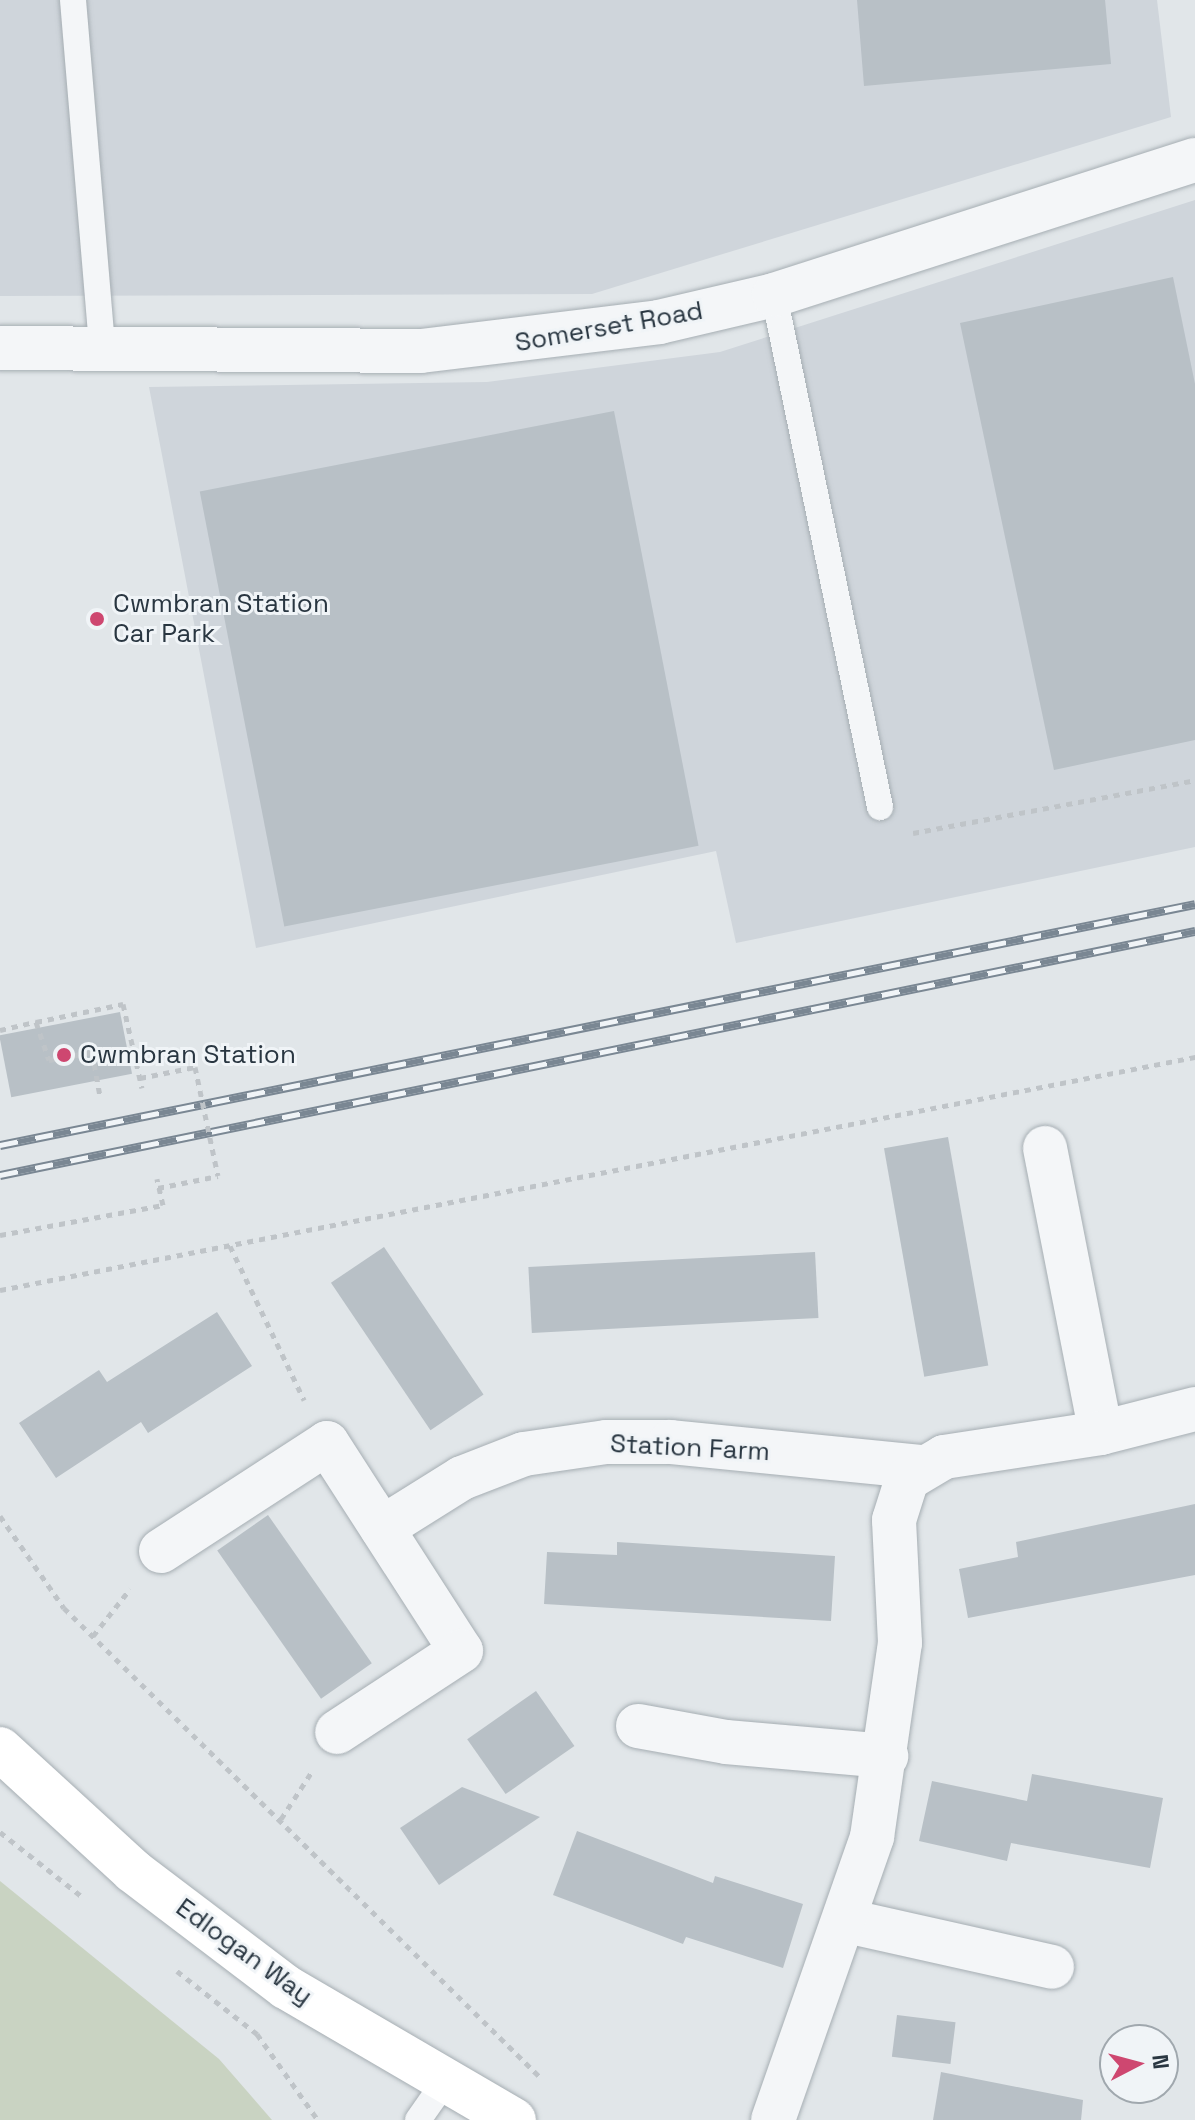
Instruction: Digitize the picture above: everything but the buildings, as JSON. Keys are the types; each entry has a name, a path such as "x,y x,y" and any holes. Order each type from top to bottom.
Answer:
{"street":[{"name":"Somerset Road","path":"0,348 409,352 492,346 659,322 774,295 1195,160"},
{"path":"1045,1148 1101,1433"},
{"name":"Station Farm","path":"382,1528 462,1478 524,1454 606,1442 671,1442 921,1467 944,1457 1101,1433 1195,1409"},
{"path":"161,1551 327,1443 461,1651 337,1732"},
{"path":"773,2120 847,1921 886,1756 900,1643 894,1520 898,1495 921,1467"},
{"path":"638,1726 726,1742 886,1756"},
{"name":"Edlogan Way","path":"0,1749 133,1871 286,1987 514,2120"},
{"path":"847,1921 1052,1967"}],"lane":[{"path":"73,0 102,349"},
{"path":"774,295 880,807"},
{"path":"418,2120 446,2080"}],"path":[{"path":"880,807 892,837 1195,780"},
{"path":"0,1030 123,1004 142,1088"},
{"path":"36,1022 49,1060 92,1052 100,1096"},
{"path":"0,1290 1195,1057"},
{"path":"140,1078 195,1067 218,1176 158,1188"},
{"path":"0,1235 163,1205 157,1179"},
{"path":"230,1246 327,1443"},
{"path":"0,1516 64,1608 536,2068 550,2094"},
{"path":"93,1636 161,1551"},
{"path":"0,1832 98,1909"},
{"path":"171,1967 257,2034 318,2120"}],"shaded area":[{"path":"0,0 1157,0 1171,117 592,294 0,296"},
{"path":"1195,200 1195,847 736,943 716,851 256,948 149,387 487,382 720,352"}],"green space":[{"path":"0,1881 219,2059 272,2120 0,2120"}],"railway":[{"path":"0,1145 1195,904"},
{"path":"0,1175 1195,931"}],"place":[{"name":"Cwmbran Station Car Park","path":"97,619"},
{"name":"Cwmbran Station","path":"64,1055"}]}
